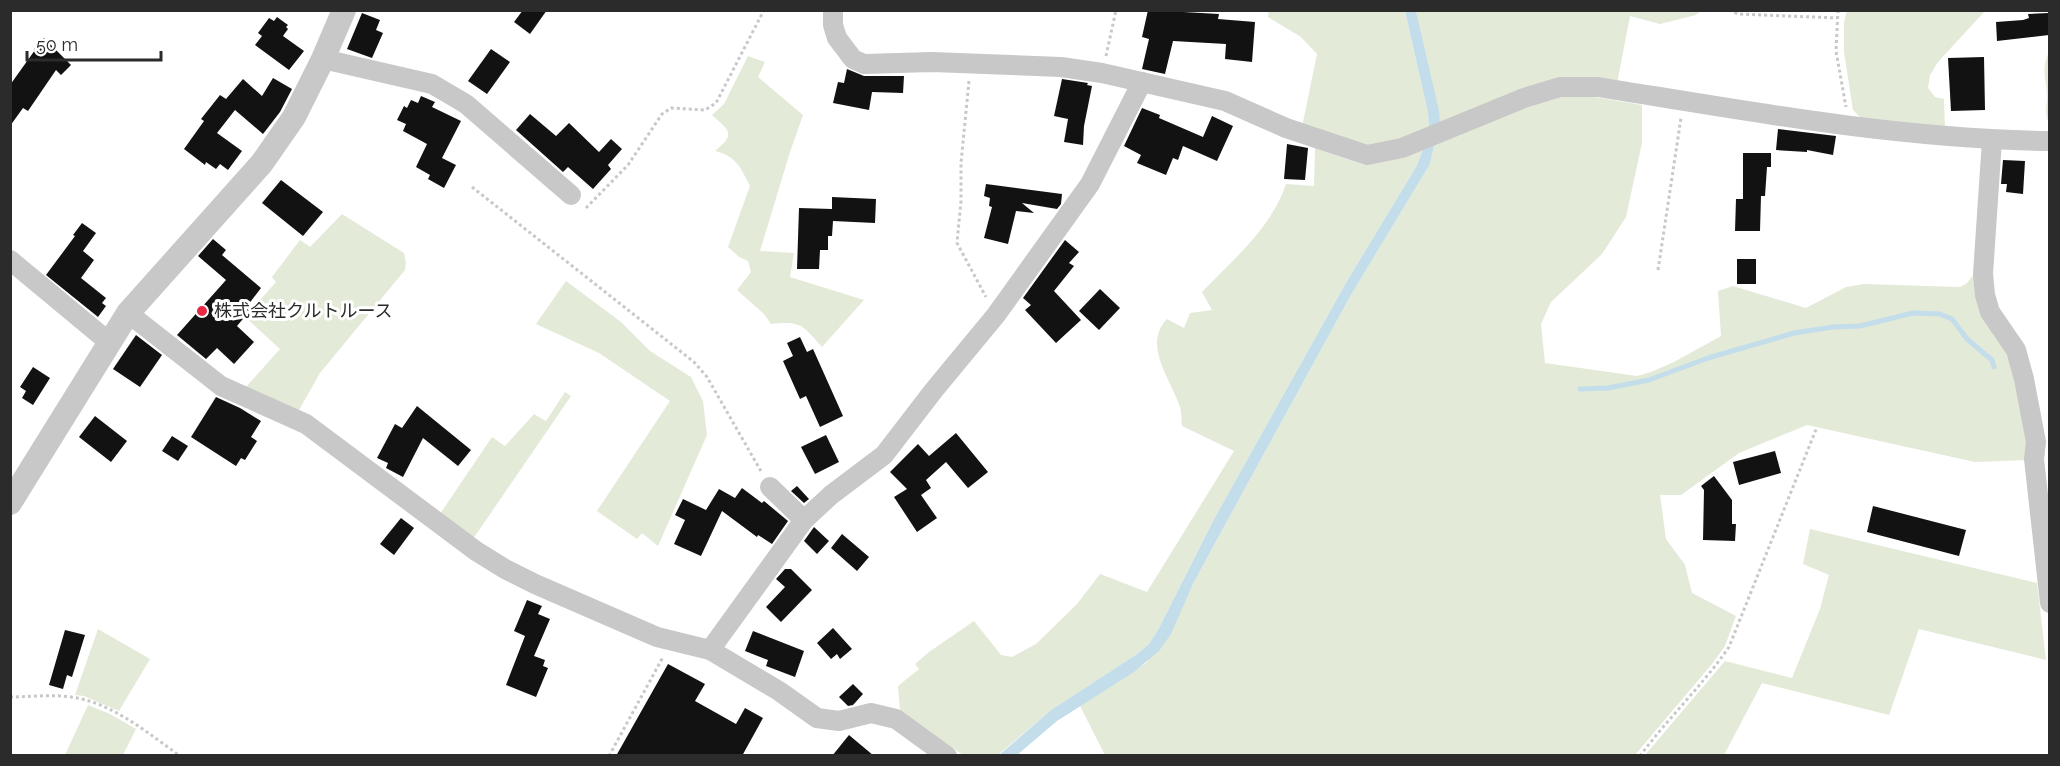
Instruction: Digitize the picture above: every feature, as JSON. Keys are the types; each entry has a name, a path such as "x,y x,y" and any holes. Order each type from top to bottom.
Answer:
{"street":[{"path":"10,503 128,313 262,163 294,117 344,10"},
{"path":"833,10 833,25 837,38 853,59 864,64 932,62 1061,67 1102,73 1225,101 1286,128 1367,155 1402,148 1524,98 1560,87 1598,87 1849,124 1992,140 2049,141"},
{"path":"323,59 432,84 466,104 571,195"},
{"path":"710,650 804,520 831,495 884,455 996,315 1090,184 1142,82"},
{"path":"1992,140 1983,274 1985,295 1990,312 2016,350 2024,379 2036,442 2034,459 2049,603"},
{"path":"10,260 110,343"},
{"path":"128,313 221,386 306,424 505,569 671,642 710,650 818,718 839,720 871,713 896,719 947,756"},
{"path":"770,488 804,520"}],"path":[{"path":"571,195 586,208 628,165 662,114 671,108 698,111 711,108 719,97 764,10"},
{"path":"1102,73 1116,10"},
{"path":"1729,10 1738,14 1837,18"},
{"path":"1838,10 1836,51 1849,124"},
{"path":"971,64 961,162 961,201 957,243 996,315"},
{"path":"1658,270 1683,101"},
{"path":"472,187 694,362 707,376 770,488"},
{"path":"1640,756 1729,647 1817,427"},
{"path":"609,756 671,642"},
{"path":"10,697 70,697 99,705 180,756"}],"green space":[{"path":"1269,10 1405,11 1428,113 1429,129 1378,148 1302,127 1317,54 1301,37 1268,17"},
{"path":"1416,11 1701,11 1696,15 1660,24 1630,16 1617,84 1577,79 1440,125"},
{"path":"1847,11 1985,11 1938,62 1930,75 1928,88 1935,97 1944,99 1945,128 1863,120 1853,110 1844,52 1844,22"},
{"path":"2049,52 2049,123 2046,113 2045,68"},
{"path":"748,56 765,62 758,77 803,115 760,251 794,253 790,277 864,300 822,347 801,326 789,323 771,324 764,314 737,290 751,272 748,261 739,257 728,247 750,186 741,168 733,160 715,151 726,140 728,133 712,115 724,104"},
{"path":"1560,95 1595,97 1642,105 1642,143 1626,217 1602,254 1551,302 1541,324 1545,363 1637,376 1651,372 1721,336 1718,291 1733,286 1806,308 1846,287 1864,284 1960,287 1967,283 1977,270 2010,353 2030,443 2025,451 2026,460 1975,462 1807,425 1739,453 1681,495 1660,495 1666,539 1685,565 1692,593 1736,616 1725,646 1712,664 1635,755 1105,755 1080,706 1146,663 1170,634 1193,584 1351,295 1430,164 1435,141"},
{"path":"1424,147 1416,167 1347,281 1214,519 1149,644 1051,710 998,755 963,755 900,711 898,686 919,669 915,664 974,621 1001,655 1012,657 1036,644 1077,604 1100,574 1147,592 1234,451 1182,426 1180,407 1158,351 1157,340 1160,329 1167,319 1184,328 1190,313 1212,310 1202,292 1261,229 1280,200 1286,184 1314,186 1315,148 1364,165"},
{"path":"342,214 404,253 405,270 320,373 298,412 245,388 280,349 245,317 276,282 272,277 300,240 310,247"},
{"path":"566,281 621,322 650,351 691,377 703,401 707,435 658,546 642,533 637,539 597,511 670,401 599,353 536,324"},
{"path":"565,392 571,396 473,539 440,514 492,437 505,446 534,414 546,421"},
{"path":"1810,529 2037,583 2046,660 1919,629 1889,715 1762,683 1724,755 1645,755 1725,661 1792,678 1820,609 1829,575 1803,564"},
{"path":"98,629 150,659 119,711 84,696 75,695"},
{"path":"88,705 136,729 123,755 65,755"}],"water":[{"path":"1405,11 1416,11 1439,111 1440,124 1429,129 1428,113"},
{"path":"1435,142 1430,164 1351,295 1193,584 1171,634 1159,651 1134,672 1057,721 1017,755 998,756 1051,710 1149,644 1214,519 1347,281 1416,167 1424,147"}],"building":[{"path":"523,10 547,10 530,34 514,22"},
{"path":"1148,10 1219,14 1218,19 1255,22 1252,62 1225,59 1226,44 1173,41 1165,74 1142,69 1149,39 1142,37"},
{"path":"362,13 380,20 376,30 383,33 372,58 347,49"},
{"path":"2049,13 2049,35 1997,41 1996,22 2023,20 2029,18 2028,14"},
{"path":"277,17 288,25 283,36 304,51 289,70 255,45 262,36 258,33 269,18 274,21"},
{"path":"44,38 71,65 61,75 56,70 28,111 23,108 10,126 10,85"},
{"path":"491,49 510,62 487,94 468,81"},
{"path":"1984,57 1985,110 1951,111 1948,58"},
{"path":"847,69 864,76 904,76 903,93 872,92 869,110 833,103 838,82 844,83"},
{"path":"273,78 292,89 280,112 263,134 235,110 217,133 242,151 228,170 220,164 216,169 206,162 205,165 184,149 204,121 201,119 220,95 226,99 243,79 262,96"},
{"path":"1062,79 1088,83 1087,85 1092,86 1084,126 1083,145 1064,142 1068,119 1054,116"},
{"path":"421,96 435,102 432,107 461,121 442,158 456,165 444,188 428,179 430,175 416,167 427,144 403,131 406,124 397,120 404,106 407,108 411,100 418,103"},
{"path":"1142,108 1203,137 1212,116 1233,126 1217,161 1183,146 1178,160 1173,158 1166,175 1137,163 1141,155 1124,146"},
{"path":"530,114 556,136 569,123 599,152 611,139 622,149 608,165 611,169 593,189 568,167 563,172 516,130"},
{"path":"1778,129 1836,136 1833,155 1807,150 1807,152 1776,150"},
{"path":"1287,144 1308,148 1305,180 1284,179"},
{"path":"1743,153 1771,153 1771,167 1767,167 1765,196 1761,196 1760,231 1735,231 1736,199 1743,199"},
{"path":"2003,160 2025,161 2023,194 2006,192 2007,184 2001,184"},
{"path":"281,180 323,212 303,236 262,203"},
{"path":"986,184 1062,194 1061,204 1057,209 1022,203 1034,213 1016,211 1008,244 984,238 992,207 989,206 990,198 984,196"},
{"path":"832,197 876,199 875,223 833,221 832,236 828,236 828,250 820,250 819,269 797,269 799,208 832,209"},
{"path":"82,223 96,233 83,251 94,260 81,278 106,298 102,303 106,306 98,317 46,275"},
{"path":"213,239 226,250 222,255 261,288 248,305 252,308 237,326 254,342 234,364 217,348 206,359 177,335 226,280 198,256"},
{"path":"1065,240 1079,252 1069,263 1074,266 1054,291 1081,320 1056,343 1025,310 1031,305 1023,298"},
{"path":"1737,259 1756,259 1756,284 1737,284"},
{"path":"1100,289 1120,308 1099,330 1079,311"},
{"path":"136,335 162,355 140,387 113,369"},
{"path":"800,337 807,352 813,349 843,416 820,427 806,396 800,399 783,361 793,356 787,343"},
{"path":"33,367 50,378 33,405 22,398 26,391 20,387"},
{"path":"216,397 261,421 251,437 257,441 245,460 241,458 236,466 191,437"},
{"path":"417,406 471,450 458,466 423,438 403,477 386,468 388,463 377,458 395,424 402,428"},
{"path":"95,416 127,441 111,462 79,437"},
{"path":"956,433 988,472 968,488 946,462 926,480 931,488 921,495 937,518 917,532 894,497 907,489 890,472 918,444 929,456"},
{"path":"826,435 839,462 815,474 801,447"},
{"path":"172,436 188,446 178,461 162,451"},
{"path":"1775,451 1781,473 1739,485 1733,462"},
{"path":"1714,476 1732,500 1732,524 1736,524 1735,541 1703,540 1704,490 1701,486"},
{"path":"797,486 809,499 804,503 791,491"},
{"path":"742,488 762,503 764,501 788,521 772,544 758,535 757,537 722,511 701,556 674,544 685,520 675,515 683,499 706,510 719,489 735,498"},
{"path":"1873,506 1966,530 1959,556 1867,532"},
{"path":"401,518 414,528 394,555 380,544"},
{"path":"814,527 829,541 817,554 804,541"},
{"path":"842,534 869,557 857,571 831,548"},
{"path":"785,569 791,569 812,590 781,622 766,607 785,587 776,579"},
{"path":"527,600 542,606 538,614 550,619 534,656 545,660 543,666 548,668 536,697 506,685 525,636 514,631"},
{"path":"833,628 852,649 840,659 837,654 831,659 817,643"},
{"path":"65,630 85,635 72,677 67,675 63,689 49,685"},
{"path":"753,631 804,651 795,677 766,666 768,660 745,651"},
{"path":"668,664 705,684 695,701 736,724 745,708 763,718 742,756 616,756"},
{"path":"853,684 863,694 853,705 848,706 839,697"},
{"path":"849,735 874,756 832,756"}],"waterway":[{"path":"1580,389 1608,388 1649,380 1708,358 1794,333 1833,327 1860,326 1913,313 1940,314 1952,319 1967,339 1992,360 1994,367"}],"place":[{"name":"株式会社クルトルース","path":"202,311"}]}
